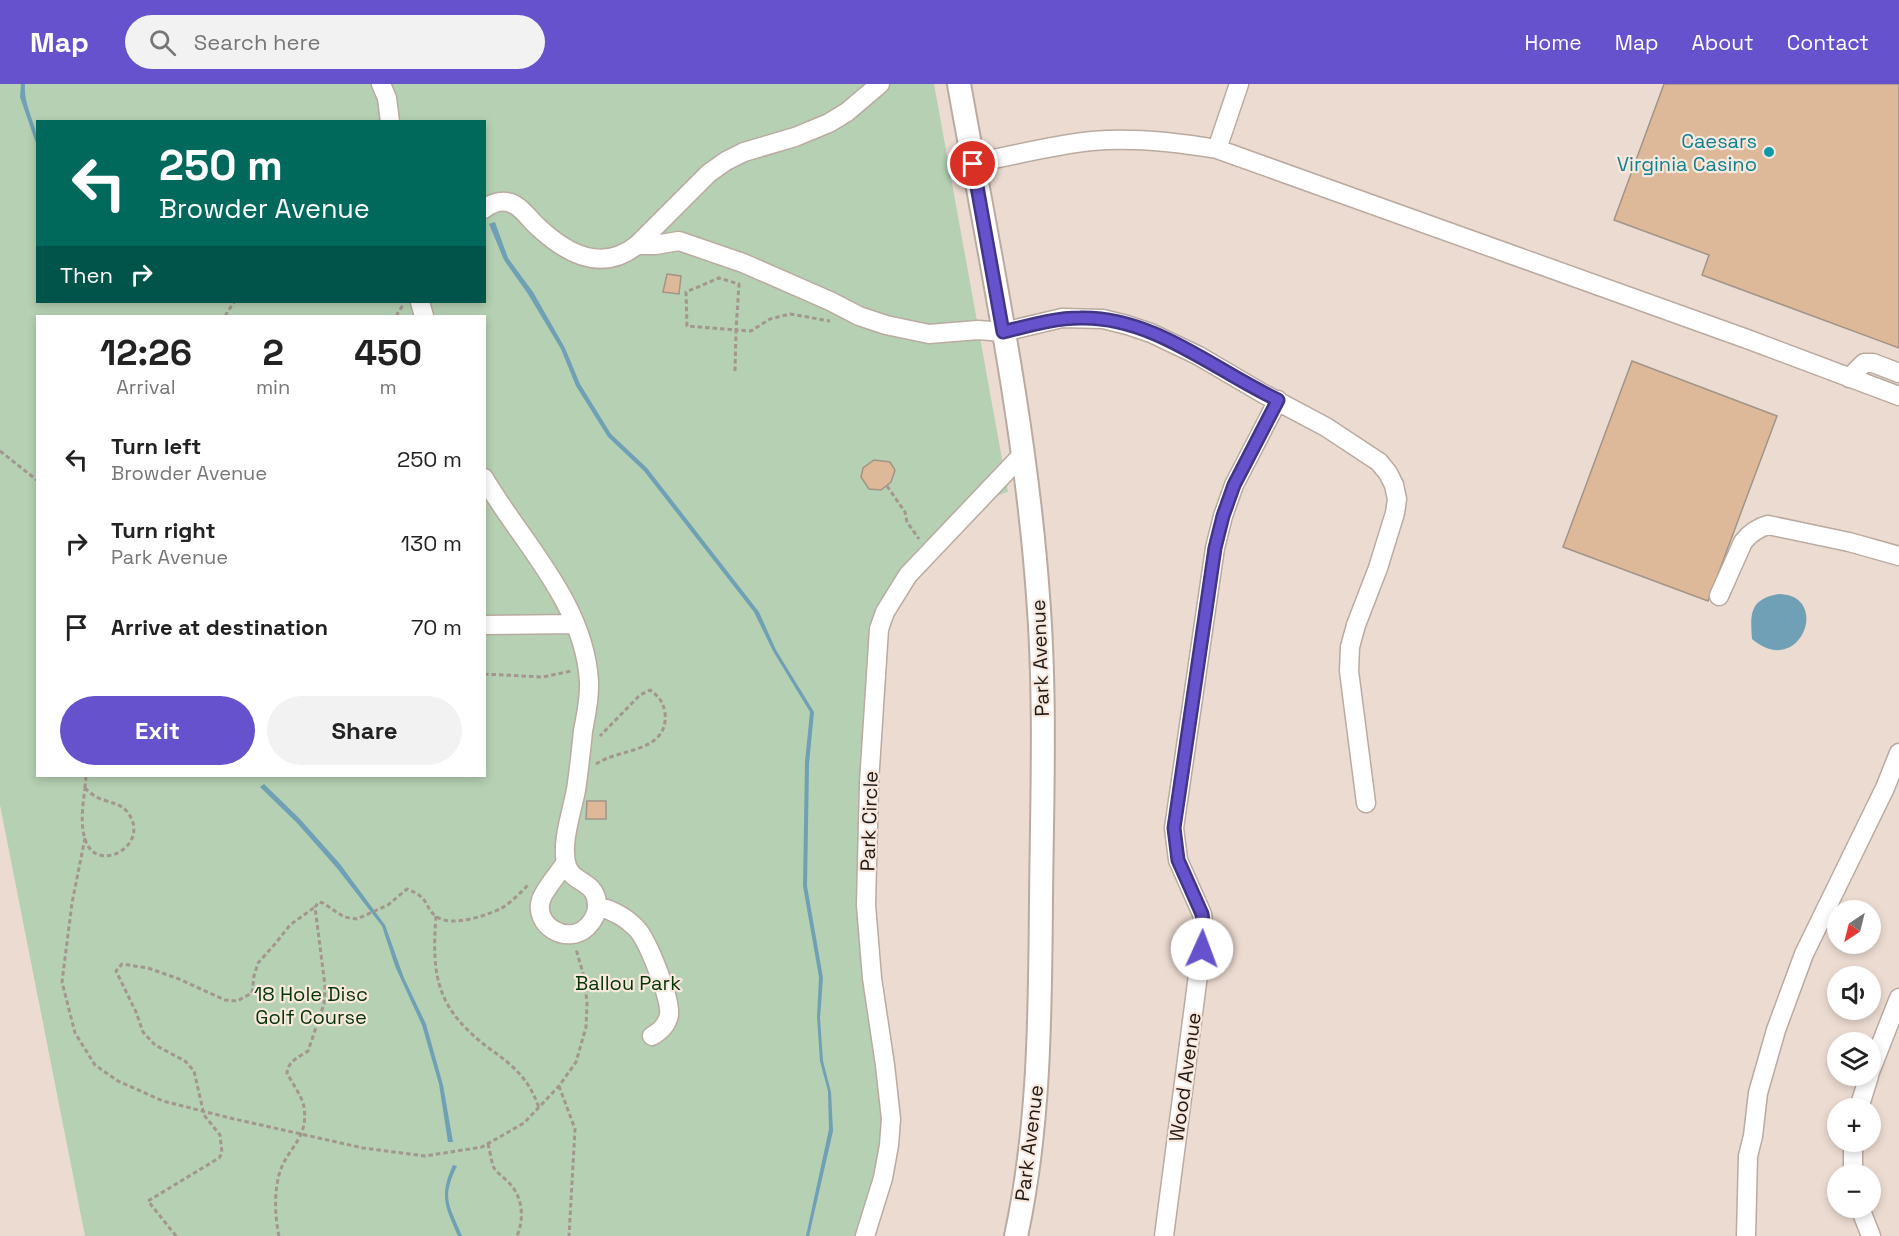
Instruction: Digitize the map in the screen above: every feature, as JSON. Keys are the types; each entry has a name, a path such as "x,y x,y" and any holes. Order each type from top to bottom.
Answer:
{"main road":[{"name":"Park Avenue","path":"959,84 1023,454 1038,596 1041,675 1040,1022 1030,1144 1016,1236"}],"street":[{"path":"381,84 387,98 390,120"},
{"path":"486,208 495,203 513,204 546,235 566,248 588,258 601,260 614,258 637,245 709,173 726,161 744,152 795,137 829,123 847,112 880,84"},
{"path":"1217,149 1239,84"},
{"path":"973,164 1092,141 1149,141 1217,149 1899,396"},
{"path":"637,245 679,241 743,263 859,316 886,325 929,334 978,330 1003,332 1062,318 1102,319 1127,325 1151,333 1199,356 1326,427 1379,462 1394,485 1395,513 1378,568 1356,625 1350,647 1349,671 1366,802"},
{"path":"412,303 423,315"},
{"path":"1849,378 1864,363 1873,363 1899,373"},
{"name":"Wood Avenue","path":"1164,1236 1204,929 1202,914 1178,860 1174,828 1215,548 1234,485 1278,400"},
{"name":"Park Circle","path":"865,1236 883,1178 891,1119 872,978 866,905 869,783 879,629 885,612 908,575 1023,454"},
{"path":"486,481 561,595 575,624 586,656 588,697 569,819 566,862 576,879 585,882 594,893 597,906 592,922 582,932 573,935 557,932 543,919 540,910 543,894 566,862"},
{"path":"1719,596 1743,542 1749,535 1768,525 1849,542 1899,556"},
{"path":"486,625 575,624"},
{"path":"1746,1236 1748,1156 1753,1136 1758,1093 1776,1030 1804,954 1885,788 1899,753"},
{"path":"597,906 624,918 637,929 646,943 669,1007 666,1024 652,1036"},
{"path":"1881,1045 1899,998"},
{"path":"1864,1218 1871,1236"}],"path":[{"path":"735,371 735,330 739,284 719,278 686,292 687,326 735,330 751,331 770,319 790,314 832,322"},
{"path":"397,315 412,303"},
{"path":"0,451 36,479"},
{"path":"887,486 905,512 907,522 917,537 931,551"},
{"path":"486,674 543,677 563,671 588,669"},
{"path":"577,776 603,760 652,743 661,732 665,718 664,704 650,690 640,695 580,757"},
{"path":"86,777 83,812 85,838 72,903 62,982 75,1033 95,1065 118,1081 163,1101 363,1148 425,1156 482,1147 524,1123 559,1086 576,1062 586,1027 587,1003 584,977 573,935"},
{"path":"85,788 93,795 119,805 127,811 134,827 133,837 128,846 115,855 105,856 96,853 85,838"},
{"path":"176,1236 148,1201 219,1158 222,1152 220,1135 202,1111 194,1071 185,1061 155,1045 143,1032 116,971 122,964 148,968 225,1000 237,1001 252,993 258,963 290,925 319,902 344,917 362,918 388,905 407,889 423,897 436,916 452,922 501,908 530,883"},
{"path":"279,1236 275,1217 279,1175 293,1147 303,1134 304,1124 304,1104 287,1069 292,1061 308,1051 324,1004 325,986 315,907"},
{"path":"436,916 434,953 440,989 449,1008 464,1027 522,1076 534,1093 539,1108"},
{"path":"559,1086 574,1130 569,1236"},
{"path":"488,1144 494,1167 514,1188 518,1196 522,1215 521,1227 517,1236"}],"green space":[{"name":"Ballou Park","path":"0,84 934,84 1008,492 989,498 902,596 890,617 885,658 874,902 879,963 899,1102 896,1154 889,1193 875,1236 85,1236 0,805"}],"water":[{"path":"21,84 25,84 26,100 36,134 36,143 20,97"},
{"path":"495,222 508,258 533,292 565,348 580,384 611,434 647,468 759,612 776,650 814,712 809,764 807,886 823,978 820,1018 823,1061 831,1092 833,1131 809,1236 806,1236 829,1129 828,1091 820,1061 817,1017 819,977 803,886 805,762 810,712 773,651 754,612 644,471 608,437 576,386 561,349 528,294 504,260 489,224"},
{"path":"1779,594 1795,598 1804,607 1806,619 1803,632 1796,643 1784,649 1769,649 1752,639 1752,615 1762,599"},
{"path":"264,784 300,819 340,864 385,925 404,978 426,1024 443,1085 453,1142 448,1142 439,1084 422,1025 395,966 382,926 336,867 297,823 260,787"},
{"path":"453,1165 457,1166 448,1194 450,1208 462,1236 458,1236 445,1201 446,1185"}],"building":[{"name":"Caesars Virginia Casino","path":"1664,84 1899,84 1899,348 1702,275 1709,255 1614,220"},
{"path":"667,274 681,276 679,294 663,292"},
{"path":"1632,361 1777,416 1708,601 1563,547"},
{"path":"874,460 890,462 895,470 891,482 881,490 869,489 861,477 863,468"},
{"path":"587,801 606,801 606,819 586,819"}],"place":[{"name":"Caesars Virginia Casino","path":"1769,152"}],"route":[{"path":"973,164 1003,332 1062,318 1102,319 1127,325 1151,333 1199,356 1278,400 1234,485 1215,548 1174,828 1178,860 1202,914 1204,929 1202,949"}],"park label":[{"name":"18 Hole Disc Golf Course","path":"311,1006"}]}
